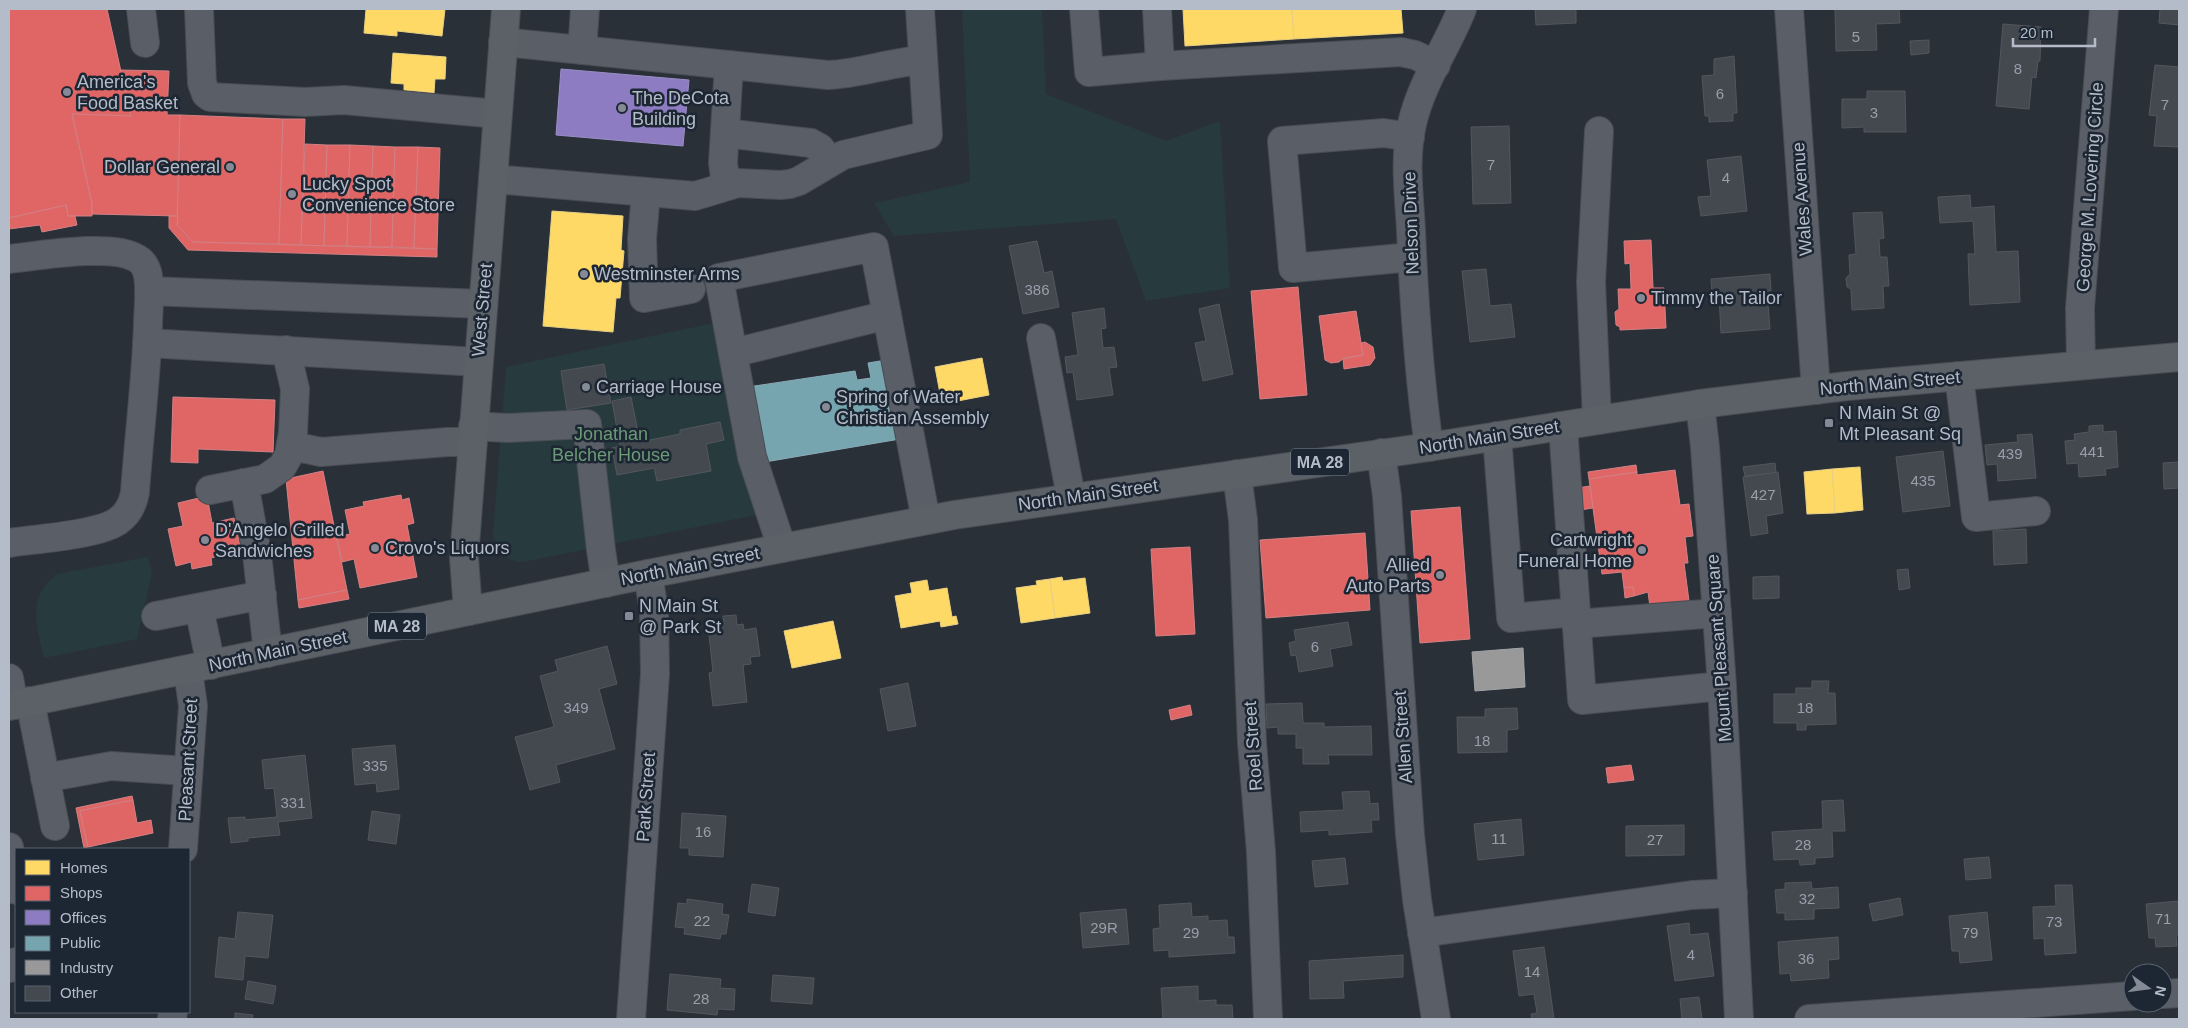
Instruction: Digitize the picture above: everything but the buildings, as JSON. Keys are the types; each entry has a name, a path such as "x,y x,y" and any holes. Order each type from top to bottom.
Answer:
{"main road":[{"name":"West Street","path":"468,611 464,558 506,9"},
{"name":"North Main Street","path":"18,704 648,574 926,520 1071,497 1497,436 1700,404 1958,376 2179,357"}],"street":[{"path":"141,9 145,43"},
{"path":"199,9 202,83 206,94 210,97 305,102 344,100 498,114"},
{"path":"582,50 585,9"},
{"path":"493,179 695,196 738,183 790,184 799,181 843,155 928,135 920,9"},
{"path":"1084,9 1088,72 1401,52 1415,55 1436,65"},
{"path":"1157,9 1160,66"},
{"name":"Nelson Drive","path":"1430,446 1419,357 1412,257 1409,194 1410,137 1415,113 1462,9"},
{"name":"Wales Avenue","path":"1789,9 1816,390"},
{"name":"George M. Lovering Circle","path":"2081,365 2080,308 2104,9"},
{"path":"504,42 828,75 849,74 904,62 923,60"},
{"path":"726,186 723,172 729,64"},
{"path":"1598,131 1591,282 1598,420"},
{"path":"725,133 810,143 820,148 830,162"},
{"path":"1410,137 1384,133 1282,141 1293,268 1412,257"},
{"path":"646,193 642,239 644,298 691,289"},
{"path":"782,548 752,457 719,278 874,247 926,520"},
{"path":"9,259 78,252 120,252 139,259 145,266 149,292 148,342 135,492 132,505 118,521 100,529 9,543"},
{"path":"149,292 483,304"},
{"path":"733,353 887,316"},
{"path":"1041,338 1071,497"},
{"path":"148,342 478,362"},
{"path":"210,490 265,479 277,472 286,461 292,446 294,389 286,350"},
{"path":"1958,376 1976,517 2036,511"},
{"name":"Mount Pleasant Square","path":"1700,404 1718,613 1739,1019"},
{"path":"292,446 321,452 448,442 473,434 506,428 587,424 606,583"},
{"path":"1563,426 1582,700 1722,686"},
{"path":"1497,436 1511,618 1576,618 1718,613"},
{"name":"Allen Street","path":"1381,453 1388,506 1410,835 1422,933 1436,1019"},
{"name":"Roel Street","path":"1237,474 1243,520 1252,743 1260,834 1268,1019"},
{"path":"244,483 257,554 268,653"},
{"name":"Park Street","path":"631,1019 654,674 654,611 648,574"},
{"path":"156,616 262,596"},
{"name":"Pleasant Street","path":"183,848 193,706 199,668 199,608"},
{"path":"9,678 45,778 55,826"},
{"path":"45,778 111,766 188,771"},
{"path":"9,847 15,884"},
{"path":"1422,933 1692,895 1733,893"},
{"path":"1809,1019 2123,997"}],"green space":[{"path":"962,9 1042,9 1046,94 1166,141 1220,121 1230,288 1146,301 1116,219 894,236 874,203 970,182"},
{"name":"Jonathan Belcher House","path":"714,323 730,376 756,515 523,562 512,560 503,554 497,546 493,535 506,367"},
{"path":"148,557 152,573 137,639 44,658 36,613 37,602 47,583 57,574"}],"place":[{"name":"America's Food Basket","path":"67,92"},
{"name":"The DeCota Building","path":"622,108"},
{"name":"Dollar General","path":"230,167"},
{"name":"Lucky Spot Convenience Store","path":"292,194"},
{"name":"Westminster Arms","path":"584,274"},
{"name":"Timmy the Tailor","path":"1641,298"},
{"name":"Carriage House","path":"586,387"},
{"name":"Spring of Water Christian Assembly","path":"826,407"},
{"name":"N Main St @ Mt Pleasant Sq","path":"1829,423"},
{"name":"D'Angelo Grilled Sandwiches","path":"205,540"},
{"name":"Crovo's Liquors","path":"375,548"},
{"name":"Cartwright Funeral Home","path":"1642,550"},
{"name":"Allied Auto Parts","path":"1440,575"},
{"name":"N Main St @ Park St","path":"629,616"}]}
